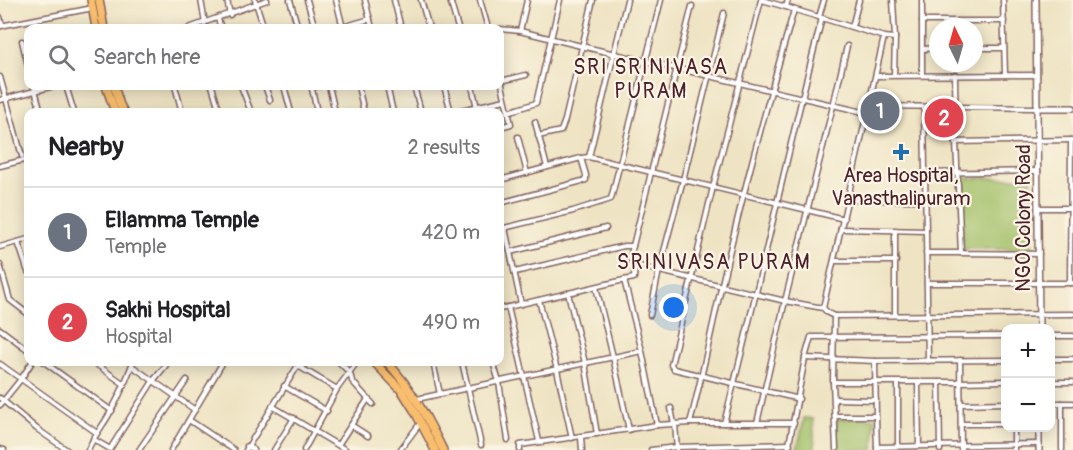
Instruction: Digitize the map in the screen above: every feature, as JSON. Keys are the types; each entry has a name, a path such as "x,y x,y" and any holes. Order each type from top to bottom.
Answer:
{"main road":[{"path":"99,0 103,24"},
{"path":"92,4 95,24"},
{"path":"107,90 114,108"},
{"path":"116,90 122,108"},
{"path":"378,366 402,391 435,450"},
{"path":"391,366 417,399 443,450"}],"street":[{"path":"201,0 205,23"},
{"path":"227,0 230,15"},
{"path":"202,24 230,15 255,2 267,0"},
{"path":"290,0 297,24"},
{"path":"307,0 314,24"},
{"path":"336,0 341,24"},
{"path":"365,0 371,24"},
{"path":"394,0 400,24"},
{"path":"422,0 428,24"},
{"path":"450,0 457,24"},
{"path":"480,0 487,24"},
{"path":"520,31 527,0"},
{"path":"508,112 536,103 560,0"},
{"path":"538,136 561,131 593,0"},
{"path":"590,158 627,0"},
{"path":"504,228 573,211 611,199 661,0"},
{"path":"799,399 671,368 740,83 762,0 884,37 894,38"},
{"path":"786,7 788,0"},
{"path":"724,423 824,0"},
{"path":"852,27 859,0"},
{"path":"892,0 894,75"},
{"path":"922,0 922,75"},
{"path":"1003,0 1005,75"},
{"name":"NGO Colony Road","path":"1036,0 1039,324"},
{"path":"255,2 263,24"},
{"path":"0,17 1,26 92,4"},
{"path":"504,308 634,278 634,265 630,258 692,6"},
{"path":"690,423 744,195 794,10"},
{"path":"650,315 659,270 723,14"},
{"path":"218,19 220,24"},
{"path":"354,24 370,19"},
{"path":"922,21 1004,21"},
{"path":"504,29 551,38 867,113"},
{"path":"823,308 884,37"},
{"path":"22,41 24,49"},
{"path":"757,423 847,46"},
{"path":"983,48 1004,48"},
{"path":"923,49 929,49"},
{"path":"504,80 526,75"},
{"path":"955,75 961,253"},
{"path":"876,76 1037,75"},
{"path":"0,77 22,156"},
{"path":"0,100 30,90"},
{"path":"36,90 40,108"},
{"path":"67,90 73,108"},
{"path":"176,90 181,108"},
{"path":"213,90 219,108"},
{"path":"243,90 250,108"},
{"path":"266,90 270,100"},
{"path":"285,90 290,108"},
{"path":"312,90 316,108"},
{"path":"330,90 334,108"},
{"path":"359,90 363,108"},
{"path":"388,90 392,108"},
{"path":"415,90 420,108"},
{"path":"445,90 450,108"},
{"path":"473,90 476,106"},
{"path":"503,90 512,124 504,126"},
{"path":"468,108 505,100"},
{"path":"869,106 1073,108"},
{"path":"924,107 928,361"},
{"path":"535,122 547,167"},
{"path":"518,137 527,173"},
{"path":"927,283 1071,283 1072,140 956,142"},
{"path":"504,202 586,180 581,158"},
{"path":"504,179 581,158 590,158 843,219"},
{"path":"0,166 24,160"},
{"path":"925,173 1038,171"},
{"path":"848,200 925,200"},
{"path":"1038,208 1072,208"},
{"path":"510,252 606,228"},
{"path":"841,229 926,231"},
{"path":"895,230 895,315"},
{"path":"504,234 521,304"},
{"path":"0,248 24,240"},
{"path":"18,242 24,260"},
{"path":"515,273 624,246 633,246"},
{"path":"926,253 1039,254"},
{"path":"834,261 896,261"},
{"path":"0,265 10,300 24,311"},
{"path":"634,265 823,308 834,316 1073,314"},
{"path":"624,280 657,425"},
{"path":"596,287 629,430"},
{"path":"568,293 585,363 597,434"},
{"path":"539,300 558,370 572,438"},
{"path":"508,307 539,441"},
{"path":"834,316 833,382 836,448"},
{"path":"0,329 24,347"},
{"path":"788,450 811,337 1001,336"},
{"path":"1055,336 1073,336"},
{"path":"417,399 642,351"},
{"path":"805,358 875,361 1001,360"},
{"path":"1055,359 1073,359"},
{"path":"960,360 961,448"},
{"path":"875,361 877,449 898,446 1039,447"},
{"path":"0,364 97,434"},
{"path":"30,366 21,380 1,401 67,450"},
{"path":"50,366 112,411"},
{"path":"99,366 125,384"},
{"path":"88,450 112,411 131,366"},
{"path":"134,366 195,410"},
{"path":"93,439 111,449 153,381 165,366"},
{"path":"171,450 222,366"},
{"path":"254,450 246,448 298,366"},
{"path":"302,366 337,390"},
{"path":"343,366 350,373 352,381 373,404"},
{"path":"304,450 337,390 354,366"},
{"path":"434,366 440,393"},
{"path":"463,366 481,445"},
{"path":"494,366 508,440"},
{"path":"139,450 187,380"},
{"path":"833,382 1001,381"},
{"path":"1055,381 1073,382"},
{"path":"898,382 898,446"},
{"path":"939,382 940,448"},
{"path":"918,383 919,446"},
{"path":"284,386 327,411"},
{"path":"338,445 368,399"},
{"path":"835,399 876,400"},
{"path":"961,404 1001,403"},
{"path":"1055,403 1073,403"},
{"path":"1062,403 1062,450"},
{"path":"272,406 346,450"},
{"path":"671,408 675,424 676,448"},
{"path":"835,416 876,416"},
{"path":"274,450 294,418"},
{"path":"189,420 234,450"},
{"path":"400,450 421,422"},
{"path":"520,450 520,445 539,441 657,425 794,423"},
{"path":"961,424 1001,424"},
{"path":"351,425 368,436"},
{"path":"581,437 582,450"},
{"path":"651,450 763,447 790,444"}],"green space":[{"path":"962,178 1031,178 1032,249 962,249"},
{"path":"804,418 813,419 815,450 797,450"},
{"path":"875,418 874,450 836,450 837,419"}],"place":[{"name":"Ellamma Temple","path":"880,111"},
{"name":"Sakhi Hospital","path":"944,118"},
{"name":"Area Hospital, Vanasthalipuram","path":"901,152"}],"district":[{"name":"SRI SRINIVASA PURAM","path":"651,79"},
{"name":"SRINIVASA PURAM","path":"714,262"}]}
